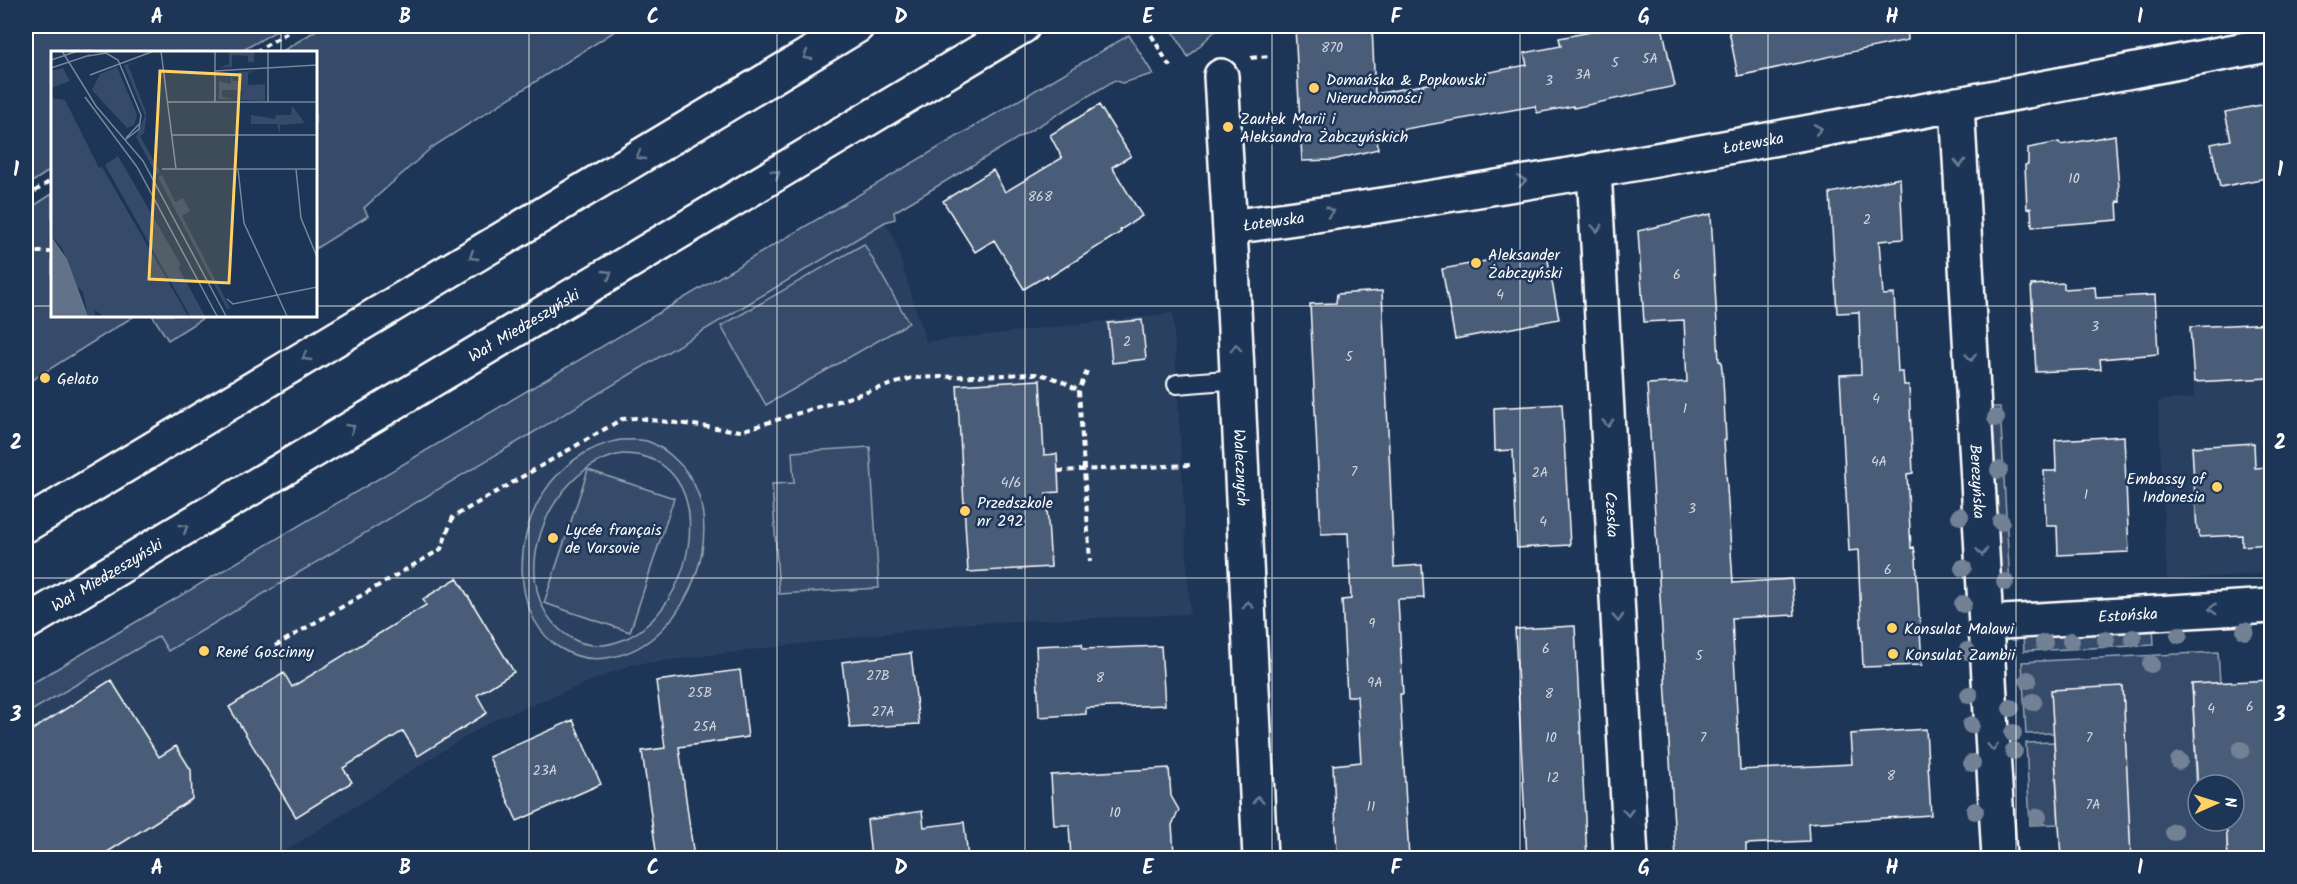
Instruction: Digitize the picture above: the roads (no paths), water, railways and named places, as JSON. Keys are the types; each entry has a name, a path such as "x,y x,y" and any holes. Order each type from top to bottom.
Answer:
{"street":[{"path":"26,525 857,26"},
{"name":"Wał Miedzeszyński","path":"26,623 1023,26"},
{"name":"Łotewska","path":"1230,227 1594,170 2271,44"},
{"name":"Walecznych","path":"1221,76 1238,379 1260,858"},
{"name":"Berezyńska","path":"1957,104 2000,858"},
{"name":"Czeska","path":"1594,170 1630,858"},
{"name":"Estońska","path":"1986,623 2271,606"}],"lane":[{"path":"1176,384 1238,379"}],"place":[{"name":"Domańska & Popkowski Nieruchomości","path":"1314,88"},
{"name":"Zaułek Marii i Aleksandra Żabczyńskich","path":"1228,127"},
{"name":"Aleksander Żabczyński","path":"1476,263"},
{"name":"Gelato","path":"45,378"},
{"name":"Embassy of Indonesia","path":"2217,487"},
{"name":"Przedszkole nr 292","path":"965,511"},
{"name":"Lycée français de Varsovie","path":"553,538"},
{"name":"Konsulat Malawi","path":"1892,628"},
{"name":"René Goscinny","path":"204,651"},
{"name":"Konsulat Zambii","path":"1893,654"}]}
